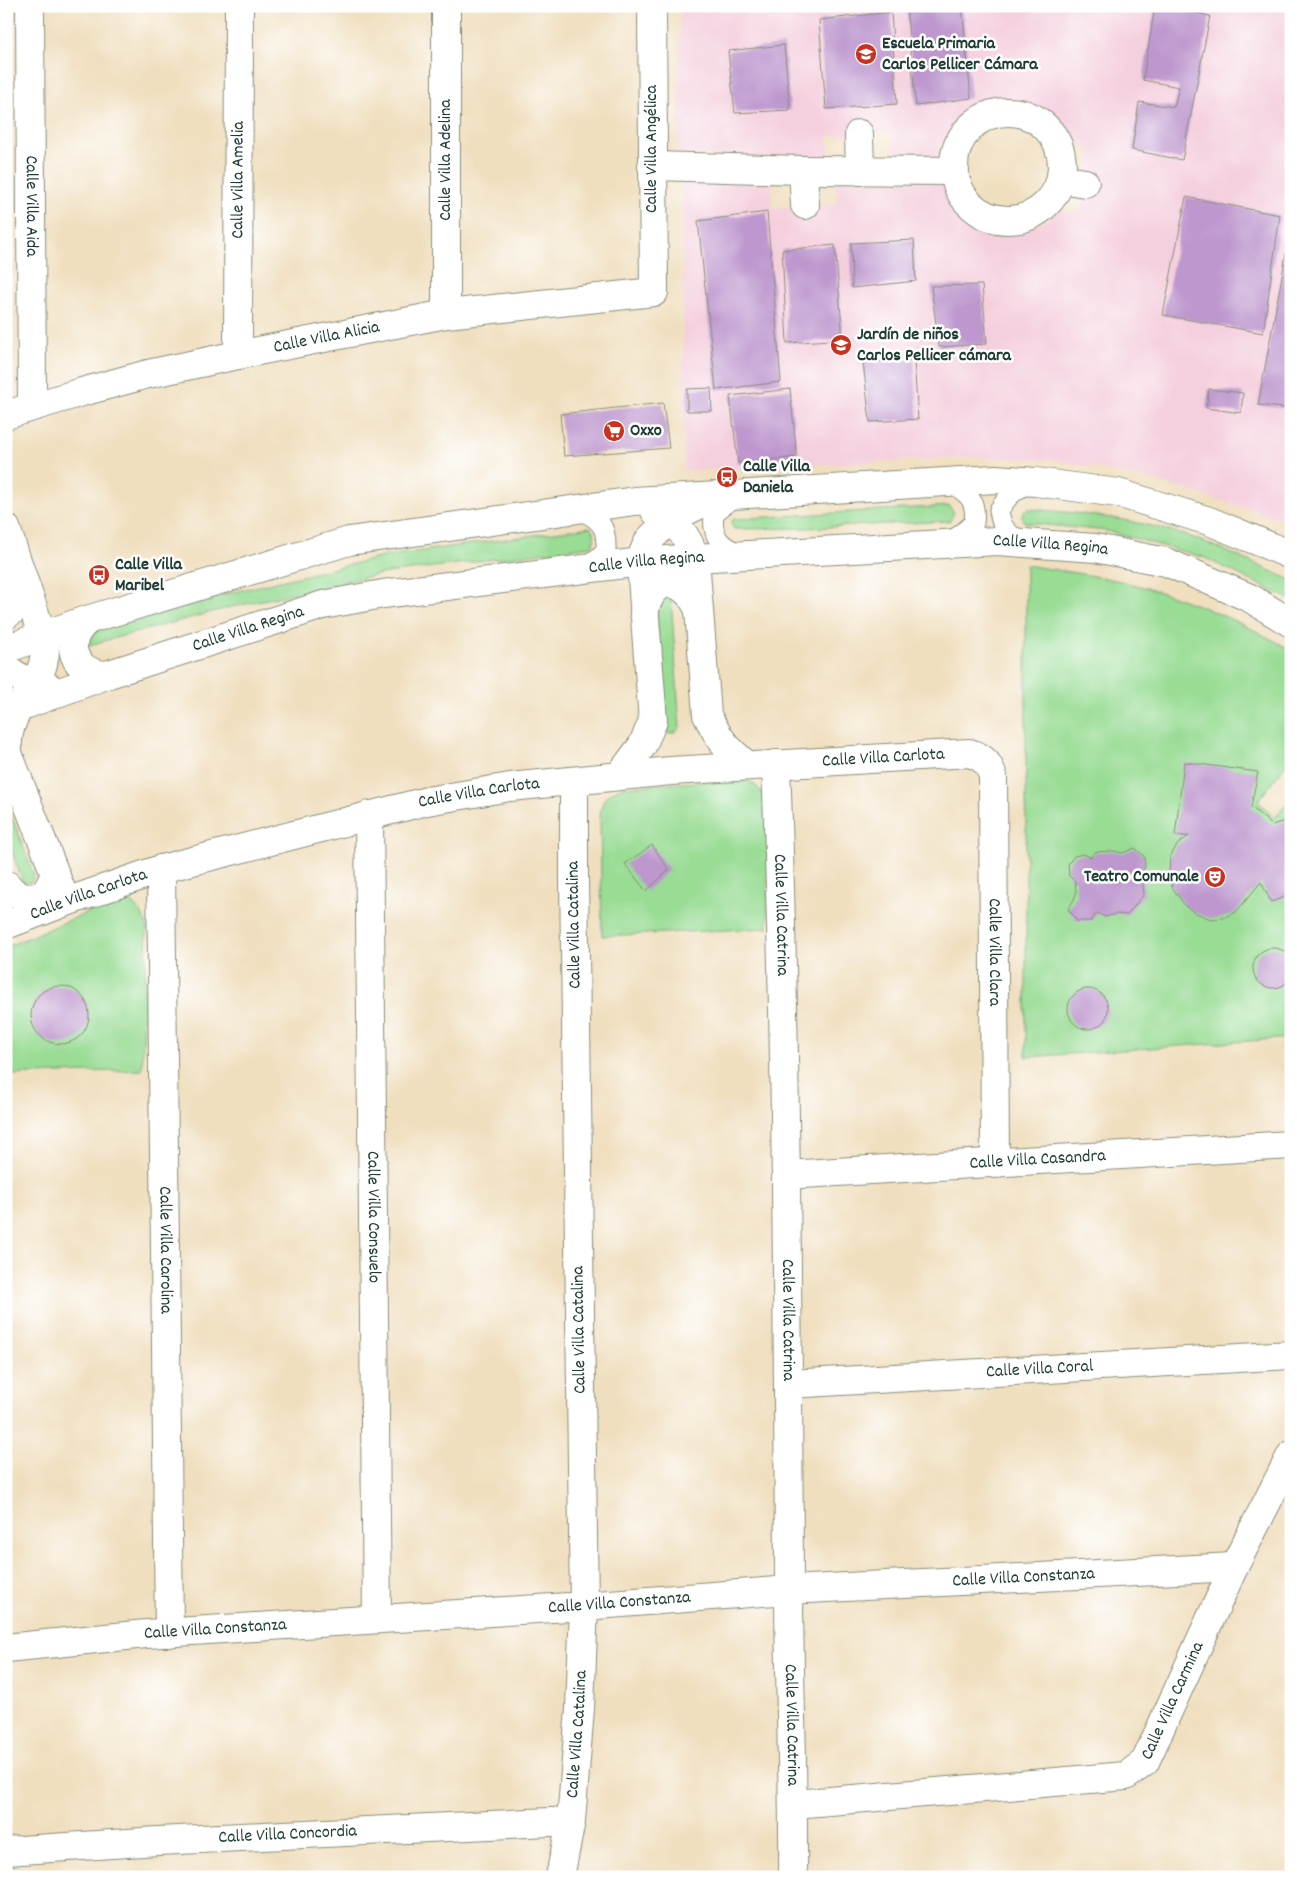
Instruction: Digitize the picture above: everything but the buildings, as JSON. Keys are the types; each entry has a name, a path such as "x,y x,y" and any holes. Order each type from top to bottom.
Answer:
{"street":[{"name":"Calle Villa Aida","path":"30,6 32,406"},
{"name":"Calle Villa Amelia","path":"238,354 240,6"},
{"name":"Calle Villa Adelina","path":"446,6 446,314"},
{"name":"Calle Villa Angélica","path":"652,6 654,292"},
{"path":"1016,112 1033,118 1048,129 1058,144 1062,160 1073,181 1055,194 1043,208 1028,217 1012,221 994,219 978,211 966,199 957,184 955,171 957,148 966,132 980,120 989,116 998,113 1016,112"},
{"path":"859,134 860,171"},
{"path":"652,166 860,171 955,171"},
{"path":"802,170 805,205"},
{"name":"Calle Villa Alicia","path":"6,415 32,406 139,377 238,354 446,314 654,292"},
{"path":"6,649 43,634 84,621 349,541 620,503 740,494 995,479 1036,482 1118,494 1209,521 1291,555"},
{"path":"620,503 651,509 670,519 683,532 691,545 695,558 707,715 705,743 684,769 659,752 653,732 641,562 649,540 670,519 706,501 740,494"},
{"path":"6,528 45,643 45,657 41,669 33,684 13,710 7,750 66,902"},
{"name":"Calle Villa Regina","path":"13,710 106,675 323,605 383,594 641,562 695,558 997,541 1094,548 1166,562 1250,598 1291,623"},
{"path":"698,599 701,578 709,568 735,556"},
{"path":"602,567 627,573 636,581 644,602"},
{"path":"6,615 18,607 22,597 22,578"},
{"path":"644,602 657,587 666,583 677,584 685,588 692,596 698,599"},
{"path":"34,609 60,620 84,621"},
{"path":"84,621 75,635 74,655 79,664 87,670 96,674 106,675"},
{"path":"6,668 16,676 33,684 43,687 72,688"},
{"path":"707,715 725,746 747,765"},
{"path":"619,776 642,746 653,721"},
{"name":"Calle Villa Carlota","path":"13,922 161,869 427,801 501,789 684,769 969,753"},
{"name":"Calle Villa Clara","path":"969,753 981,757 989,765 993,776 995,1164"},
{"name":"Calle Villa Catrina","path":"776,764 786,1174 789,1590 794,1804 793,1877"},
{"name":"Calle Villa Catalina","path":"560,1877 571,1821 580,1709 584,1606 574,781"},
{"name":"Calle Villa Consuelo","path":"369,815 377,1619"},
{"path":"7,883 12,892 20,897 38,897 50,885 53,877 52,868"},
{"name":"Calle Villa Carolina","path":"161,869 169,1633"},
{"path":"7,883 13,922"},
{"name":"Calle Villa Casandra","path":"786,1174 995,1164 1291,1146"},
{"name":"Calle Villa Coral","path":"789,1384 1291,1355"},
{"name":"Calle Villa Carmina","path":"794,1804 1126,1776 1145,1762 1234,1567 1291,1455"},
{"name":"Calle Villa Constanza","path":"6,1648 169,1633 584,1606 789,1590 1234,1567"},
{"name":"Calle Villa Concordia","path":"6,1851 158,1840 571,1821"}],"lane":[{"path":"941,544 957,537 974,523 973,501 966,493 948,482"},
{"path":"1028,543 1013,537 1005,531 1000,521 999,510 1013,492 1024,485 1036,482"},
{"path":"735,556 715,535 713,525 714,514 740,494"},
{"path":"573,570 589,564 606,550 607,538 605,528 598,521 579,509"}],"shaded area":[{"path":"680,6 1291,6 1291,522 1174,486 1108,470 1054,460 977,457 684,471 682,179 771,180 772,208 837,204 836,178 943,182 949,198 959,213 973,226 988,233 1003,233 1020,231 1036,225 1047,219 1055,207 1080,213 1091,149 1070,144 1065,130 1044,110 1028,103 1011,101 989,104 968,112 956,125 946,142 941,159 894,160 892,132 828,136 830,159 678,155"}],"green space":[{"path":"949,506 954,512 950,521 807,528 734,529 731,523 734,519"},
{"path":"1028,509 1119,519 1186,535 1218,547 1291,580 1291,600 1203,557 1107,531 1027,523 1023,521 1022,515"},
{"path":"590,527 594,535 592,546 381,574 231,607 89,645 85,644 87,633 140,620 229,593 387,556"},
{"path":"1026,565 1116,580 1170,595 1252,629 1291,650 1291,758 1258,801 1274,818 1291,799 1291,1038 1026,1057"},
{"path":"656,597 671,597 680,728 672,733 667,733 663,730"},
{"path":"741,779 755,785 767,804 768,928 602,936 600,817 603,801 613,792 624,787"},
{"path":"6,800 34,876 30,883 23,882 6,836"},
{"path":"115,901 132,902 141,912 147,926 142,1070 6,1075 6,947"}],"place":[{"name":"Escuela Primaria Carlos Pellicer Cámara","path":"866,54"},
{"name":"Jardín de niños Carlos Pellicer cámara","path":"841,345"},
{"name":"Oxxo","path":"614,431"},
{"name":"Calle Villa Daniela","path":"727,477"},
{"name":"Calle Villa Maribel","path":"99,575"},
{"name":"Teatro Comunale","path":"1215,877"}]}
